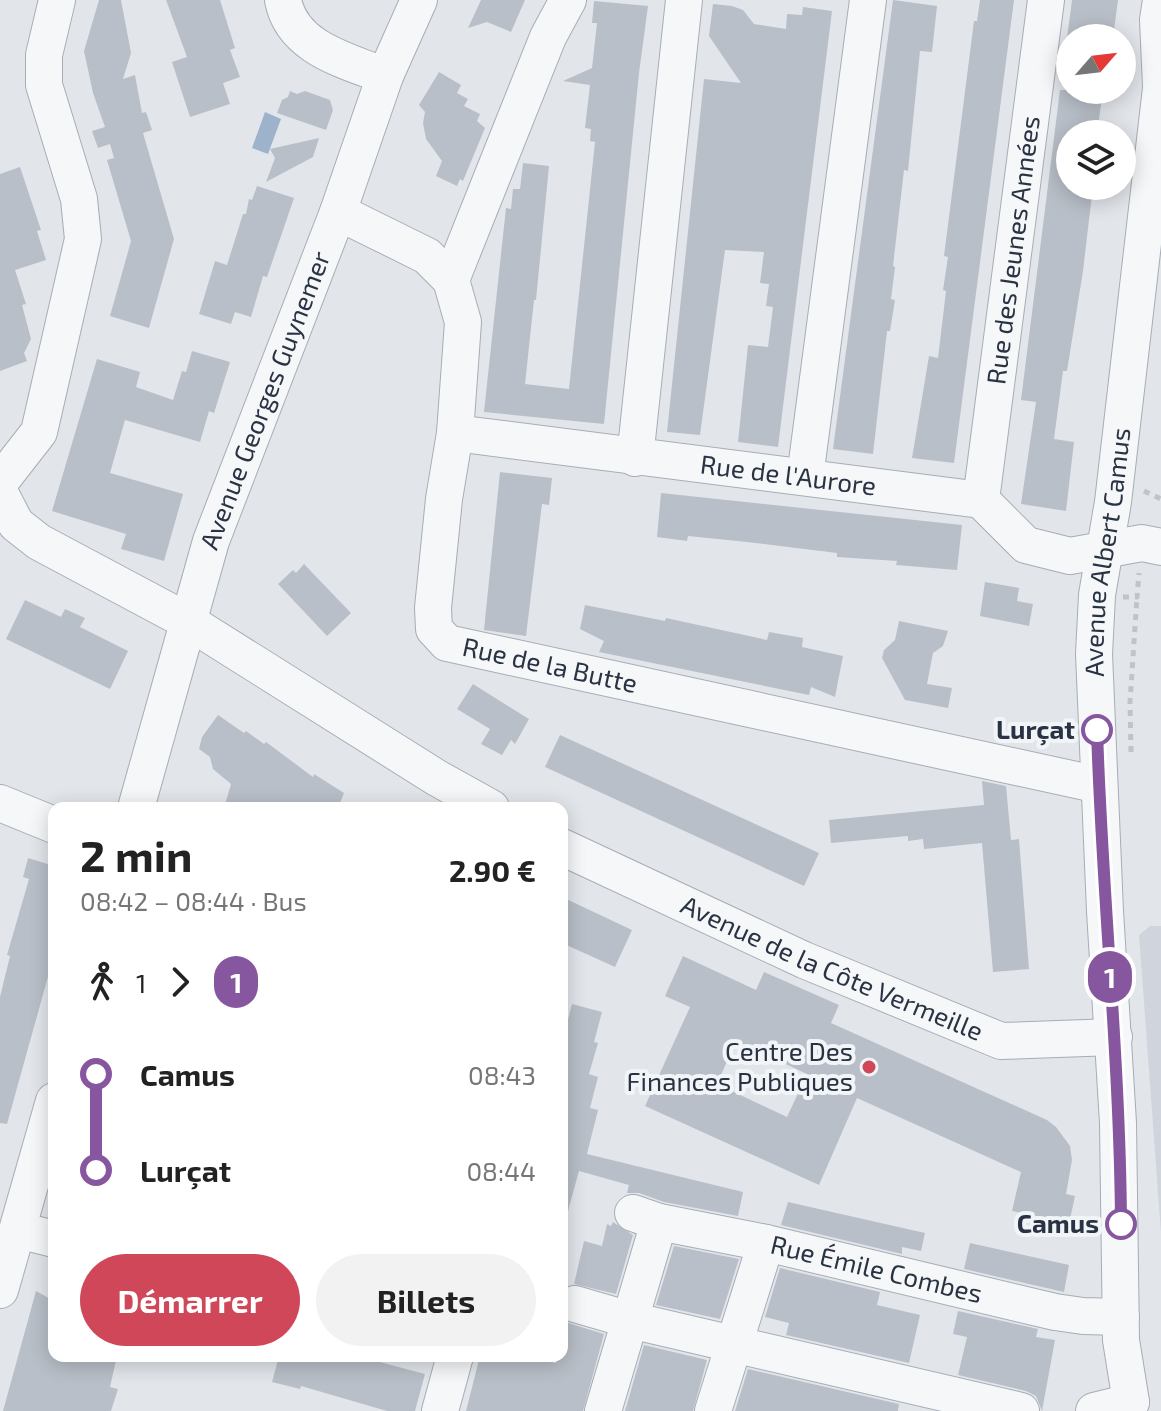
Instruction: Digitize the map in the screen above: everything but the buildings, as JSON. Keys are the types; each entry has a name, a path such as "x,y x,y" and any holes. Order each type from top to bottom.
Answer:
{"street":[{"path":"0,482 39,432 83,239 79,199 44,85 44,55 57,0"},
{"path":"283,0 291,24 309,44 385,76"},
{"name":"Avenue Georges Guynemer","path":"138,802 211,541 338,212 385,76 419,0"},
{"path":"338,212 427,256 451,280 548,37 568,0"},
{"path":"635,458 684,0"},
{"path":"805,477 868,0"},
{"name":"Rue des Jeunes Années","path":"981,500 1046,0"},
{"name":"Avenue Albert Camus","path":"1136,1407 1121,1340 1114,1037 1094,654 1097,595 1113,502 1161,88 1158,20 1161,0"},
{"name":"Rue de la Butte","path":"451,280 463,322 455,433 444,499 433,608 434,629 447,643 1099,785"},
{"name":"Rue de l'Aurore","path":"455,433 981,500"},
{"path":"0,493 16,524 39,542 189,622 480,802"},
{"path":"981,500 1026,545 1070,556 1142,543 1161,547"},
{"path":"0,803 48,823"},
{"name":"Avenue de la Côte Vermeille","path":"568,850 804,960 1001,1041 1114,1037"},
{"path":"0,1290 48,1122"},
{"name":"Rue Émile Combes","path":"630,1320 646,1218 766,1243 1055,1312 1121,1317"},
{"path":"18,1230 48,1238"},
{"path":"713,1411 766,1243"},
{"path":"575,1304 630,1320 1021,1411"},
{"path":"603,1411 630,1320"},
{"path":"440,1411 453,1362"},
{"path":"1094,1411 1136,1407"}],"path":[{"path":"1143,491 1161,499"}],"shaded area":[{"path":"1150,926 1161,926 1161,1233 1139,935"}],"water":[{"path":"265,112 281,119 268,154 252,148"}],"bus line":[{"name":"1","path":"1097,730 1121,1224"}],"place":[{"name":"Lurçat","path":"1097,730"},
{"name":"Centre Des Finances Publiques","path":"869,1067"},
{"name":"Camus","path":"1121,1224"}]}
